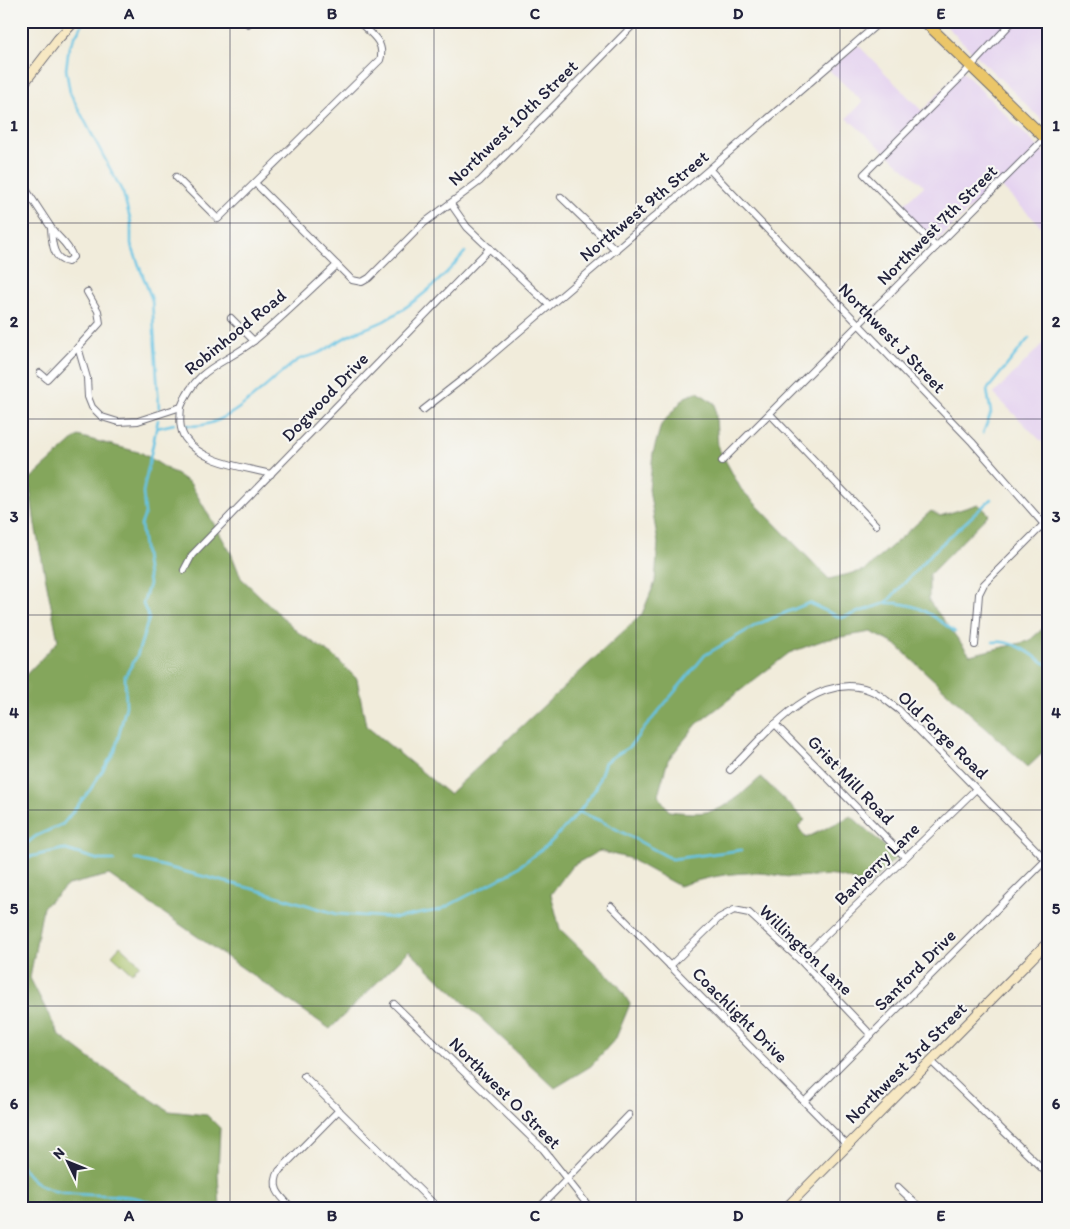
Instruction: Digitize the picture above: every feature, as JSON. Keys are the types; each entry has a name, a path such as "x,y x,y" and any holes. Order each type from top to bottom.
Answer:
{"main road":[{"path":"924,21 1047,140"}],"street":[{"path":"21,87 58,39 75,21"},
{"path":"245,21 248,24 250,21"},
{"path":"176,177 218,219 380,60 383,52 380,43 358,21"},
{"name":"Northwest 10th Street","path":"337,265 352,280 362,282 369,278 424,223 480,181 637,21"},
{"name":"Northwest 9th Street","path":"423,410 473,371 616,250 881,21"},
{"path":"936,248 864,174 1013,21"},
{"name":"Northwest 7th Street","path":"722,461 1047,140"},
{"name":"Northwest J Street","path":"710,170 972,442 1046,527"},
{"path":"21,182 37,202 51,228 68,245 73,257 68,262 63,261 56,255 51,228"},
{"path":"255,183 337,265"},
{"path":"561,197 616,250"},
{"path":"451,204 467,227 549,305"},
{"name":"Dogwood Drive","path":"184,570 192,556 490,248"},
{"name":"Robinhood Road","path":"271,474 200,453 184,438 180,425 181,407 188,390 199,376 254,341 337,265"},
{"path":"40,373 47,379 100,323 98,311 87,292"},
{"path":"231,318 254,341"},
{"path":"78,347 87,378 88,397 92,407 102,417 118,422 138,421 181,407"},
{"path":"770,414 876,525"},
{"path":"975,645 979,594 984,584 1046,527"},
{"name":"Old Forge Road","path":"730,770 775,724 805,699 831,688 854,687 877,694 899,710 1047,861"},
{"name":"Grist Mill Road","path":"775,724 905,858"},
{"name":"Barberry Lane","path":"800,960 976,788"},
{"name":"Sanford Drive","path":"805,1101 1047,861"},
{"name":"Coachlight Drive","path":"611,906 847,1145"},
{"name":"Willington Lane","path":"670,966 719,918 734,910 749,913 800,960 871,1035"},
{"name":"Northwest 3rd Street","path":"786,1208 1049,942"},
{"name":"Northwest O Street","path":"394,1004 543,1149 590,1208"},
{"path":"931,1061 1049,1175"},
{"path":"304,1076 438,1208"},
{"path":"292,1208 276,1192 275,1179 279,1171 339,1110"},
{"path":"539,1208 629,1115"},
{"path":"898,1187 920,1208"}],"shaded area":[{"path":"941,21 1049,21 1049,127"},
{"path":"858,45 922,111 961,70 1049,158 1049,234 996,182 936,243 900,208 924,186 847,118 863,102 829,70"},
{"path":"1049,337 1049,449 994,394"}],"green space":[{"path":"698,392 715,404 718,447 741,489 829,579 865,570 931,511 940,516 978,504 989,514 929,575 929,601 970,655 1029,641 1049,623 1049,747 1028,767 895,644 871,632 824,640 789,653 697,724 668,760 658,795 669,811 699,813 720,808 729,803 761,777 805,820 798,827 806,838 851,816 897,857 867,887 837,876 789,877 766,873 738,873 698,880 679,886 628,858 599,851 572,866 551,894 560,929 618,985 630,1004 616,1038 591,1066 555,1088 409,951 330,1029 109,875 68,885 43,907 30,978 59,1035 93,1061 169,1111 207,1115 220,1128 218,1174 220,1208 21,1208 21,680 58,641 35,525 29,480 78,436 142,453 190,483 231,553 241,578 299,633 334,656 357,679 366,726 449,794 642,614 655,582 658,543 649,489 653,453 661,425 685,397"},
{"path":"120,946 140,964 132,973 112,955"}],"waterway":[{"path":"84,21 69,47 66,69 70,93 123,193 131,222 131,244 152,300 159,408"},
{"path":"186,425 201,425 216,421 245,403 298,360 320,353 348,336 380,323 396,314 428,290 465,252"},
{"path":"983,433 991,413 987,390 1029,338"},
{"path":"21,848 36,836 63,824 90,790 115,751 126,706 125,676 137,656 149,618 143,604 149,584 141,525 145,514 143,492 158,420"},
{"path":"157,428 174,424"},
{"path":"135,859 257,890 337,914 397,918 440,910 509,874 550,843 579,812 596,788 605,762 629,747 705,655 758,624 809,603 841,618 886,603 932,553 991,499"},
{"path":"886,603 897,603 923,610 955,632"},
{"path":"993,642 1015,645 1049,666"},
{"path":"579,812 601,821 672,859 741,850"},
{"path":"21,859 63,849 99,860 114,860"},
{"path":"21,1165 33,1180 49,1189 87,1195 127,1196 145,1200 160,1208"}]}
